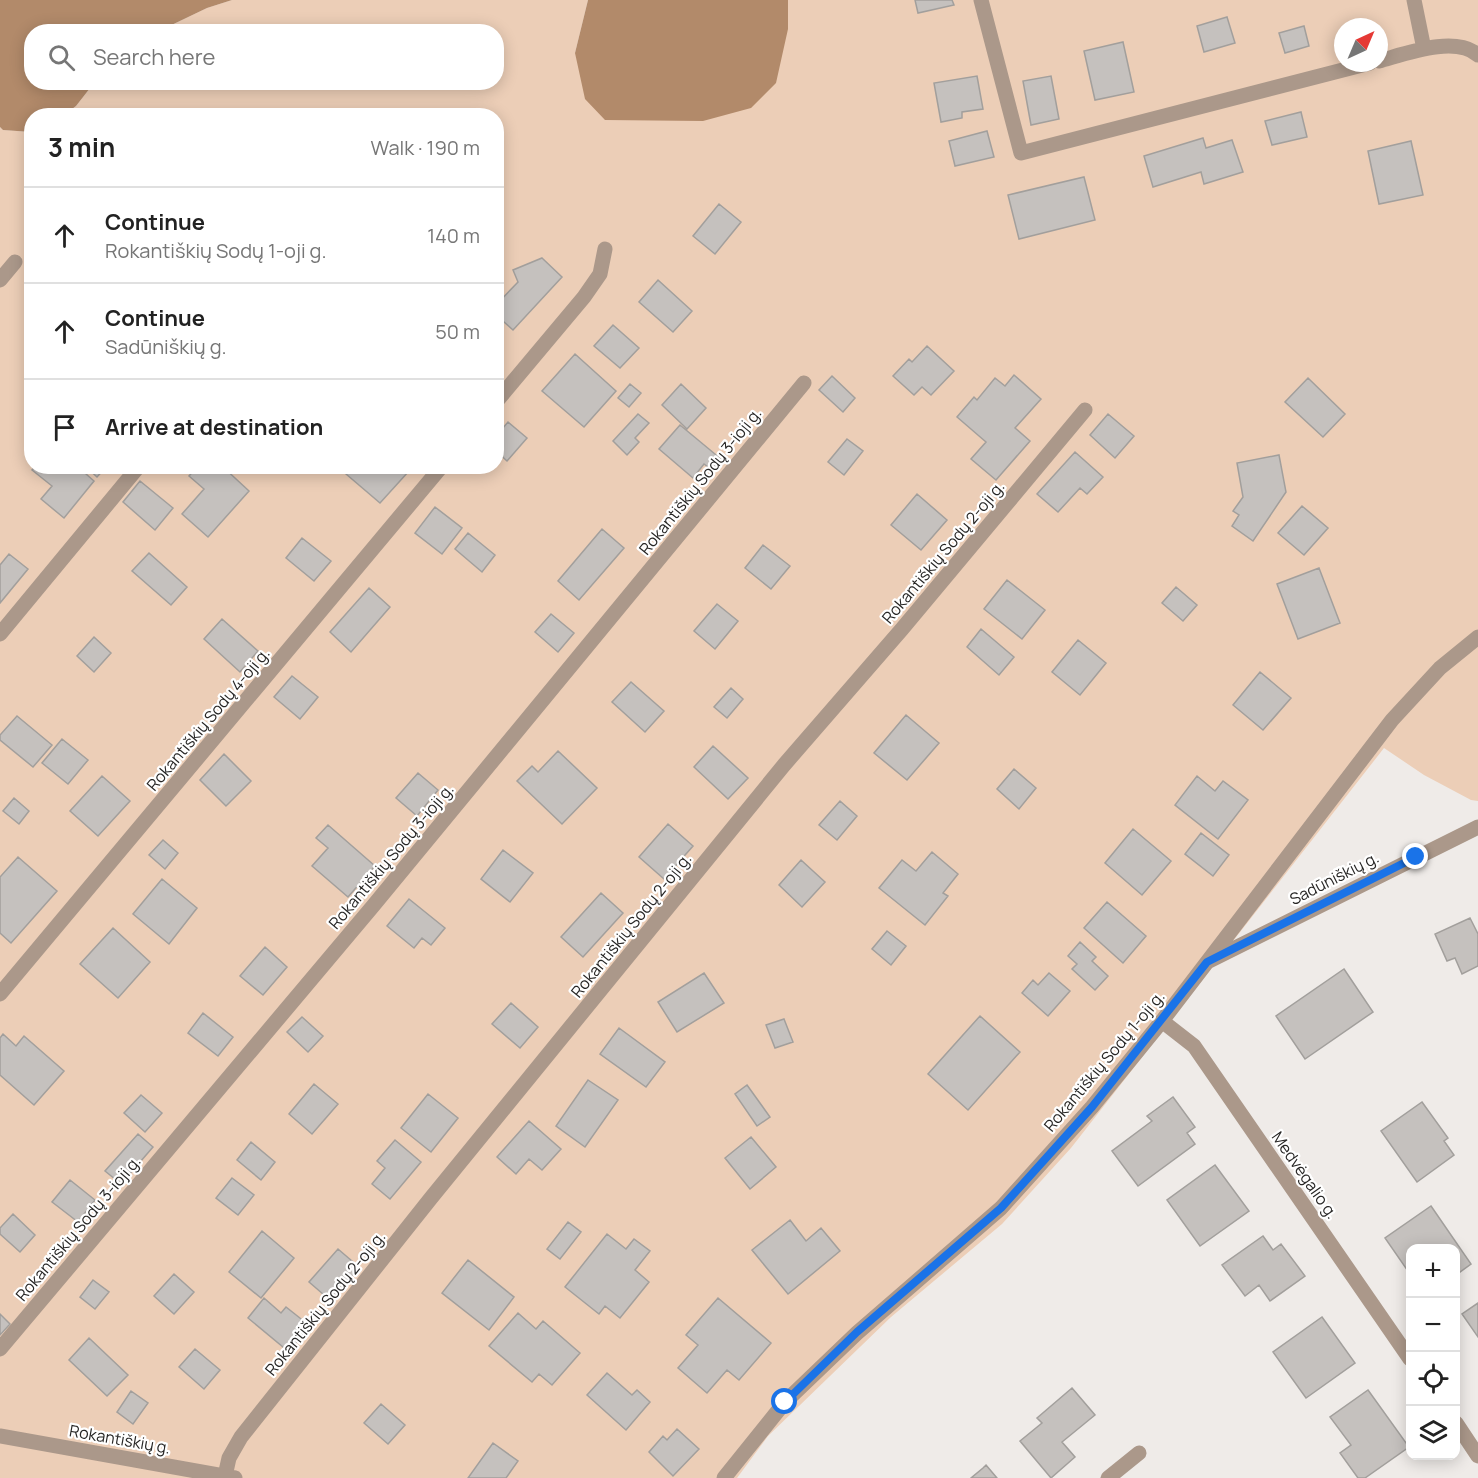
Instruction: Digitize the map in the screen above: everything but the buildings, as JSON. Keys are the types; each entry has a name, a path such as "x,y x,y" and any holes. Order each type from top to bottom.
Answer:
{"street":[{"path":"981,0 1021,153 1335,72"},
{"path":"1414,0 1424,49"},
{"path":"1388,59 1424,49 1447,46 1472,50 1478,55"},
{"path":"504,392 584,297 600,274 605,249"},
{"path":"0,280 15,262"},
{"name":"Rokantiškių Sodų 3-ioji g.","path":"0,1349 373,906 804,382"},
{"name":"Rokantiškių Sodų 2-oji g.","path":"230,1477 229,1458 241,1437 431,1198 777,774 1085,410"},
{"path":"0,634 132,474"},
{"name":"Rokantiškių Sodų 4-oji g.","path":"0,994 435,474"},
{"name":"Rokantiškių Sodų 1-oji g.","path":"724,1478 747,1447 793,1395 857,1332 1001,1208 1092,1107 1207,962 1392,720 1440,668 1478,637"},
{"name":"Sadūniškių g.","path":"1207,962 1478,827"},
{"name":"Medvėgalio g.","path":"1162,1020 1194,1046 1406,1353"},
{"path":"1460,1430 1478,1456"},
{"name":"Rokantiškių g.","path":"0,1436 230,1477"},
{"path":"1108,1478 1139,1453"}],"shaded area":[{"path":"0,0 232,0 207,8 174,24 24,24 24,90 89,90 73,108 24,108 24,132 3,130 0,127"},
{"path":"232,0 588,0 575,53 788,29 788,0 1478,0 1478,801 1471,800 1424,775 1384,748 1071,1148 1002,1224 891,1317 768,1436 737,1478 0,1478 0,127 3,130 24,132 24,474 504,474 504,108 73,108 89,90 504,90 504,24 174,24 207,8"},
{"path":"588,0 788,0 788,29 776,83 751,108 703,121 605,120 585,99 575,53"}],"route":[{"path":"785,1402 857,1332 1001,1208 1092,1107 1207,962 1416,857"}]}
